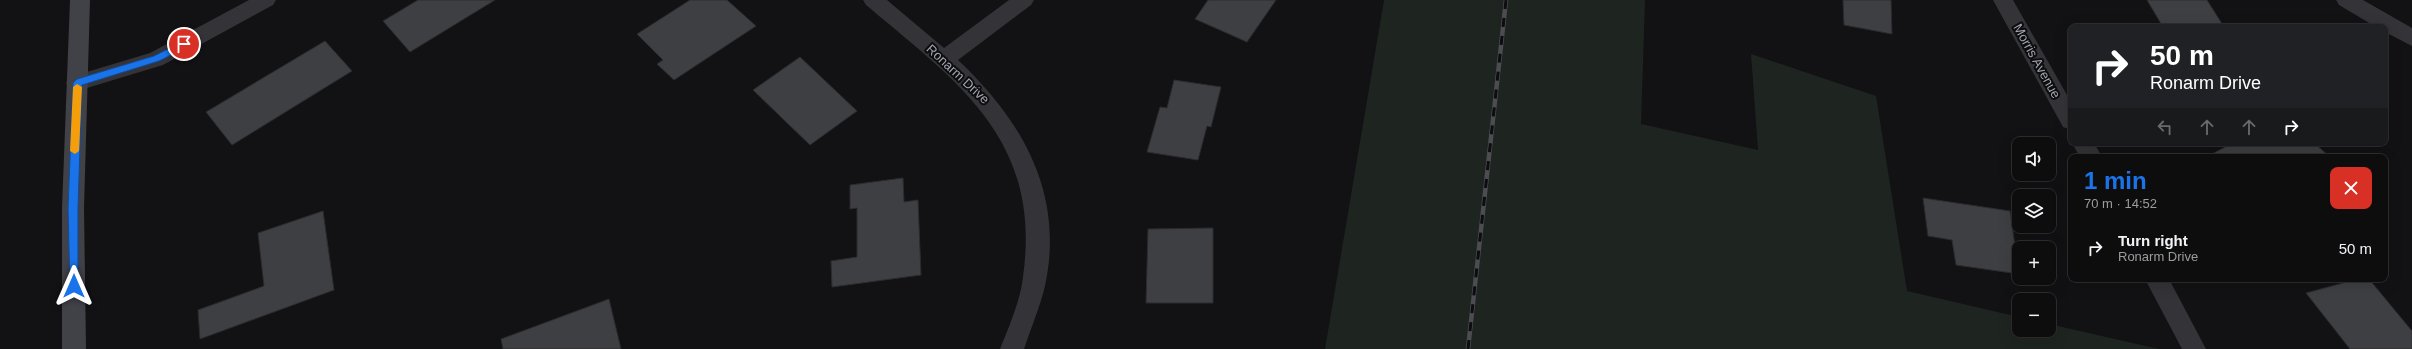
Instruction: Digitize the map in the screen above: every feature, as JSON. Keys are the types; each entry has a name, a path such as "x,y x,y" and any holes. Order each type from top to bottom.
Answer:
{"street":[{"path":"74,349 73,208 80,0"},
{"path":"77,83 156,59 266,0"},
{"name":"Ronarm Drive","path":"873,0 975,87 996,111 1021,152 1034,190 1038,233 1035,277 1012,349"},
{"path":"944,59 1024,0"},
{"name":"Morris Avenue","path":"2003,0 2068,116"},
{"path":"2346,0 2388,24"},
{"path":"2388,24 2412,38"},
{"path":"2159,282 2194,349"}],"shaded area":[{"path":"1384,0 1645,0 1641,124 1758,150 1751,54 1876,96 1907,291 2012,315 2012,337 2056,337 2056,326 2159,349 1325,349"}],"building":[{"path":"418,0 495,0 410,52 383,21"},
{"path":"690,0 727,0 756,26 674,80 657,64 663,60 637,34"},
{"path":"1208,0 1276,0 1247,42 1195,19"},
{"path":"1843,0 1891,0 1892,34 1844,25"},
{"path":"2147,0 2207,0 2222,24 2161,24"},
{"path":"325,41 352,71 232,145 206,112"},
{"path":"800,57 857,111 810,145 753,90"},
{"path":"1174,80 1221,87 1211,127 1207,126 1198,160 1147,152 1160,107 1167,108"},
{"path":"2227,146 2317,146 2327,154 2212,154"},
{"path":"903,178 904,202 918,200 921,275 832,287 831,261 857,257 857,208 850,209 850,185"},
{"path":"1923,198 2010,211 2014,241 2012,241 2012,273 1956,265 1952,240 1928,236"},
{"path":"323,211 334,290 200,339 198,310 264,286 258,233"},
{"path":"1213,228 1213,303 1146,303 1148,229"},
{"path":"2347,282 2371,282 2412,331 2412,349 2350,349 2306,293"},
{"path":"609,299 621,349 503,349 501,339"}],"railway":[{"path":"1468,349 1506,0"}],"slow traffic":[{"path":"75,151 77,87"}],"route":[{"path":"74,286 73,208 77,83 156,59 184,44"}]}
